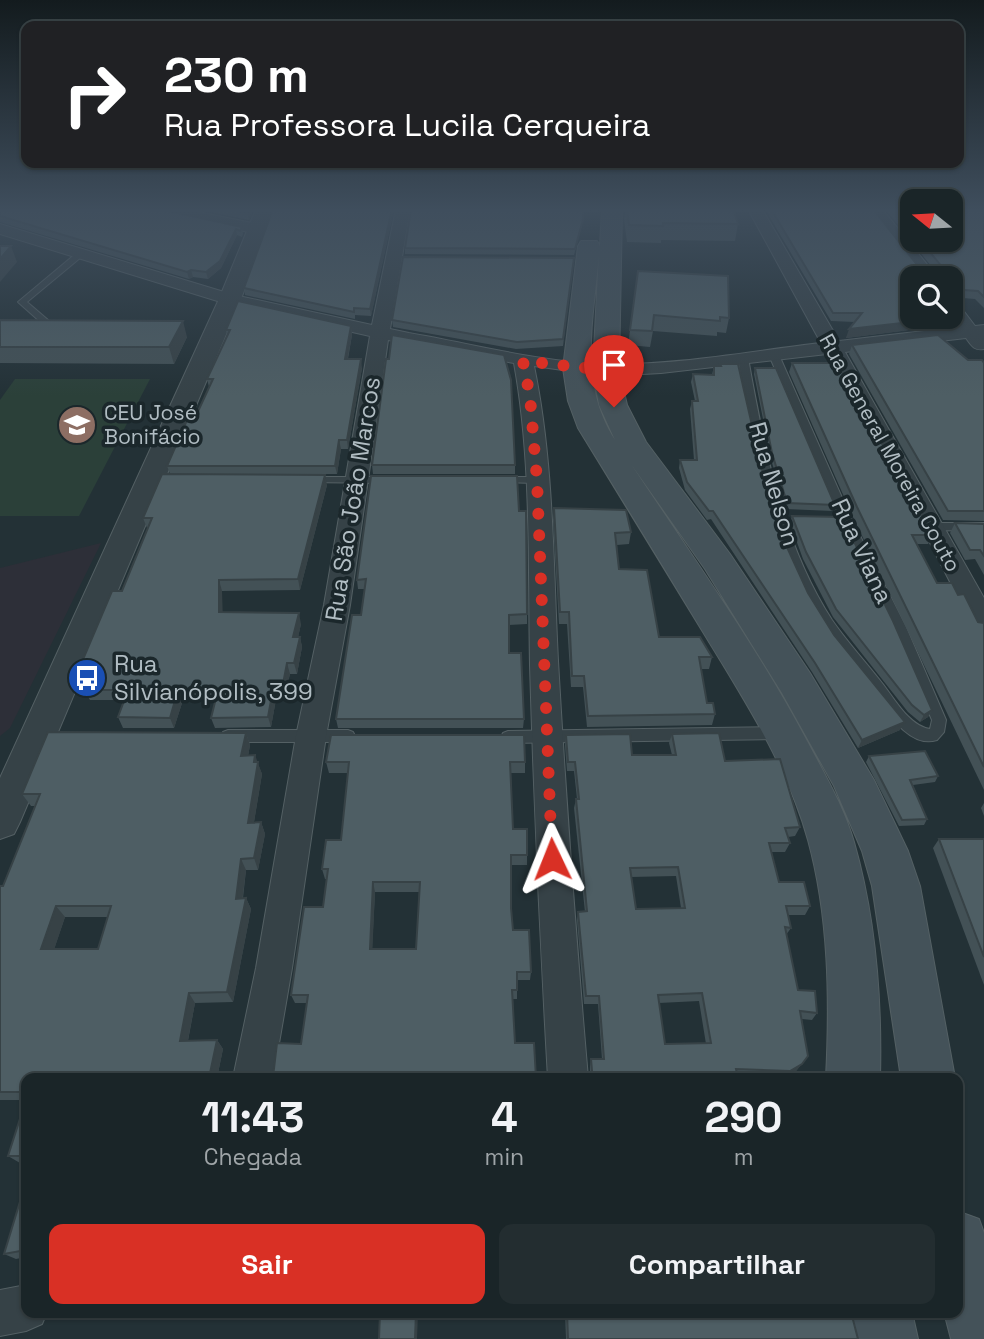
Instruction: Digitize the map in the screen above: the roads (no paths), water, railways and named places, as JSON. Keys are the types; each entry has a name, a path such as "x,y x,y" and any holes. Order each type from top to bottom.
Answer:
{"main road":[{"path":"581,271 591,369 613,405 625,433 718,562 796,683 853,780 884,850 896,886 927,1073"},
{"path":"604,271 591,369 582,401 632,510 662,539 693,582 766,701 805,777 831,840 839,873 852,967 855,1024 853,1073"},
{"path":"963,1264 983,1339"},
{"path":"881,1318 886,1339"}],"street":[{"path":"141,271 230,299 380,332 523,361 591,369 774,355 977,330"},
{"path":"0,822 12,766 44,736 158,480 241,271"},
{"name":"Rua São João Marcos","path":"254,1073 274,968 311,736 337,605 380,332 395,271"},
{"name":"Rua General Moreira Couto","path":"789,271 934,527 984,623"},
{"path":"963,317 977,330 984,349"},
{"path":"523,361 530,397 537,480 552,509 547,735 552,859 568,1073"},
{"path":"0,1312 21,1309"}],"lane":[{"path":"57,332 22,302 59,271"},
{"name":"Rua Viana","path":"774,355 839,518 899,627 939,720 934,735 923,735"},
{"name":"Rua Nelson","path":"743,358 749,395 786,517 787,540 827,621 899,714 923,735"},
{"path":"299,480 398,480"},
{"path":"486,481 537,480"},
{"path":"934,527 984,527"},
{"path":"497,737 783,733"},
{"path":"213,736 370,736"}],"place":[{"name":"CEU José Bonifácio","path":"77,425"},
{"name":"Rua Silvianópolis, 399","path":"87,678"}]}
